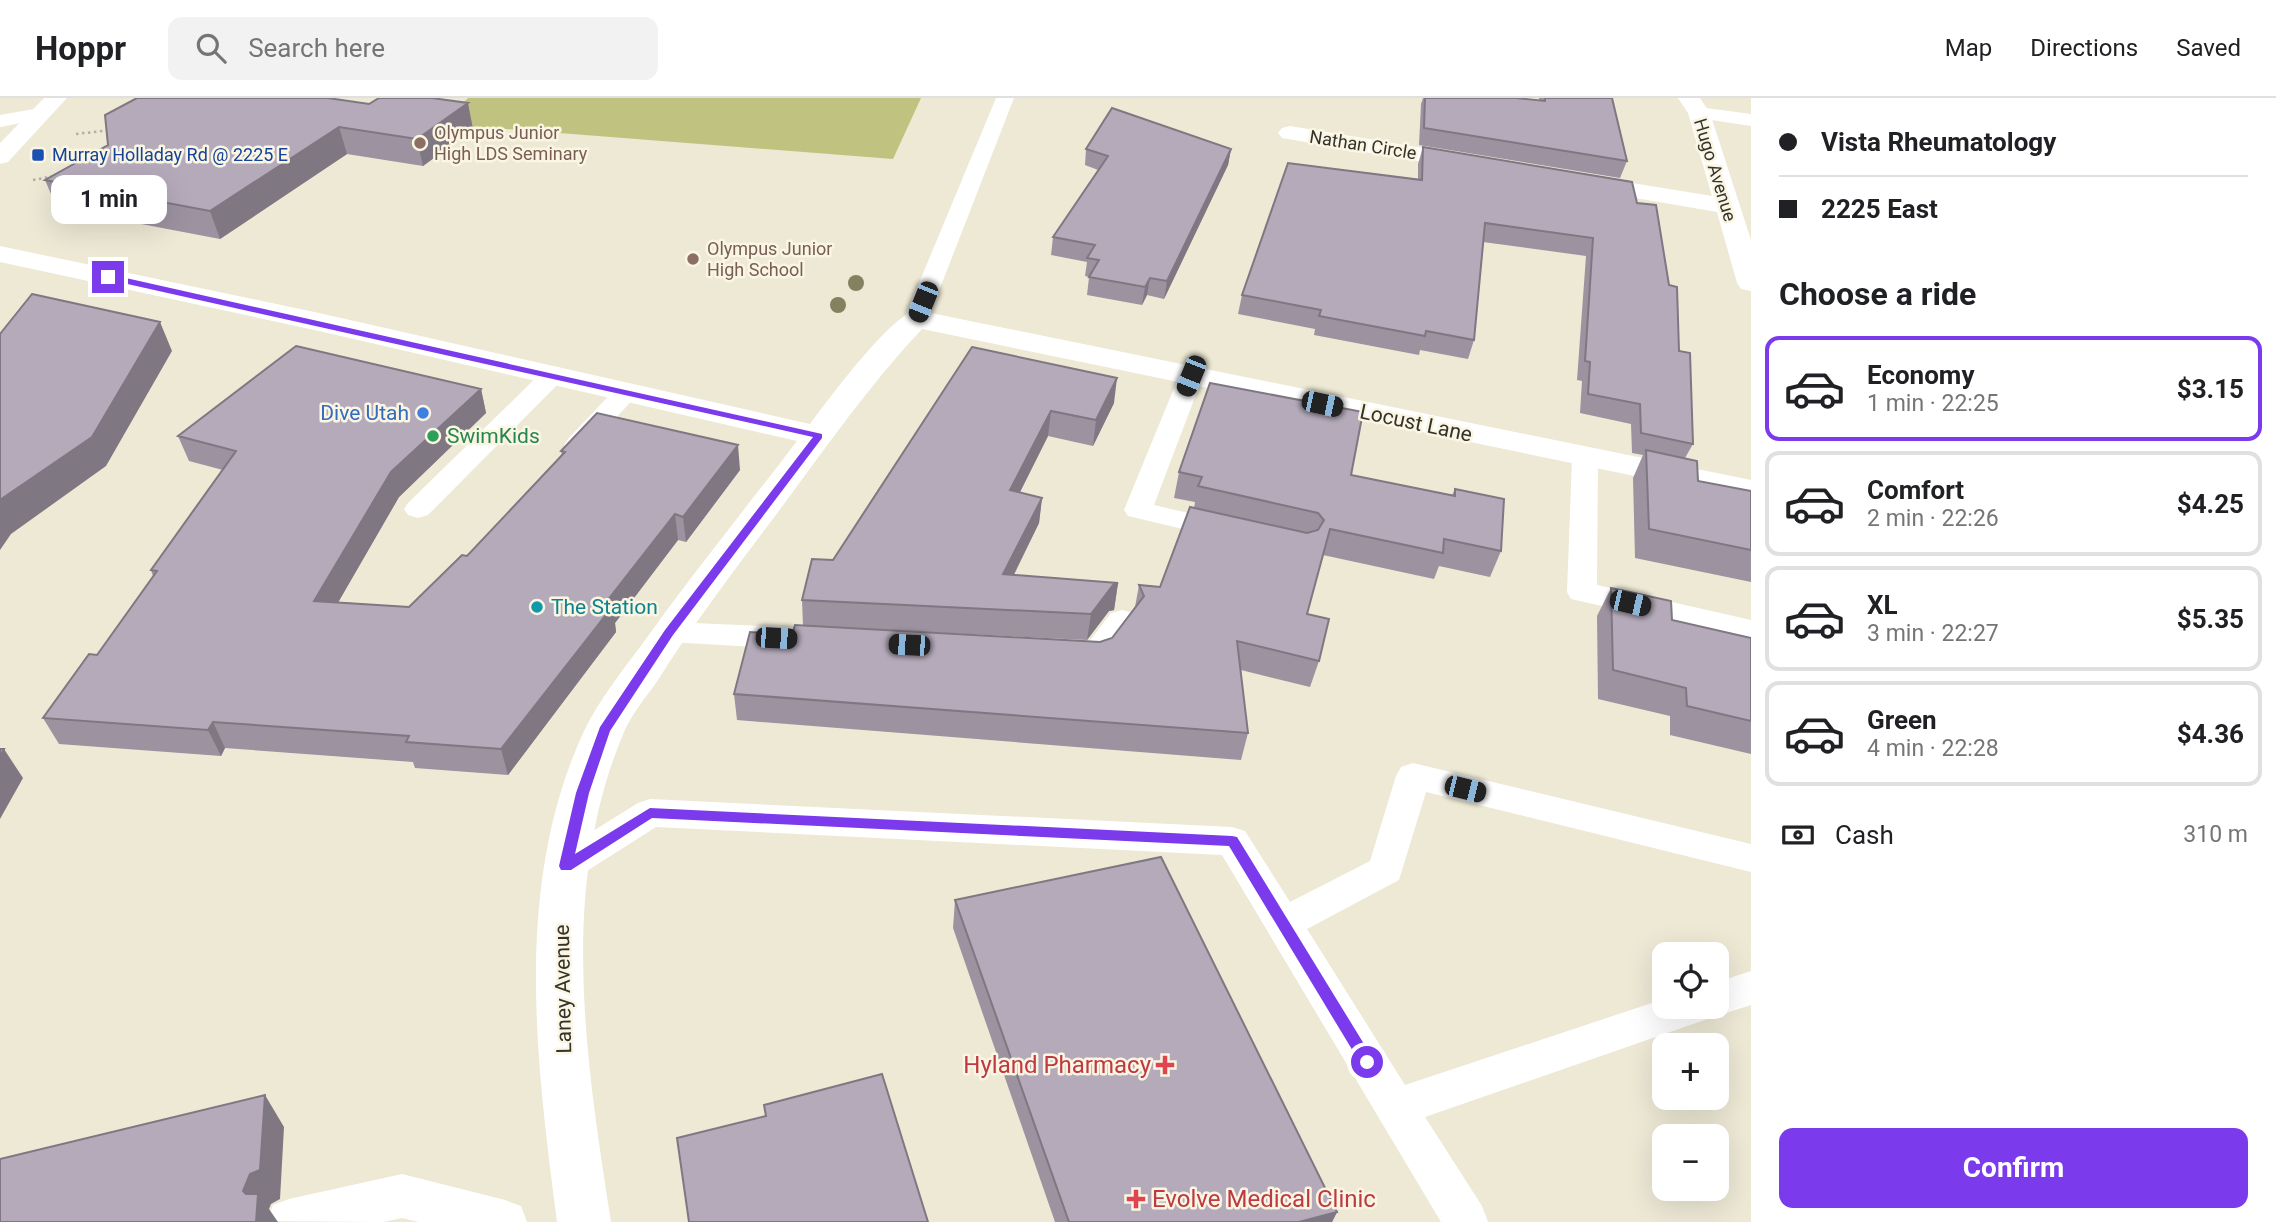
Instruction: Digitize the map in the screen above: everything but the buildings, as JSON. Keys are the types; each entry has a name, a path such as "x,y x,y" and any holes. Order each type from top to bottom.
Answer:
{"street":[{"path":"0,157 48,106"},
{"name":"Hugo Avenue","path":"1694,106 1751,283"},
{"name":"Nathan Circle","path":"1290,133 1494,167"},
{"path":"1562,178 1726,205"},
{"path":"0,254 819,436"},
{"name":"Locust Lane","path":"916,319 1751,490"},
{"name":"Laney Avenue","path":"584,1222 567,1107 558,966 566,866 583,793 605,730 669,632 893,342 916,319"}],"lane":[{"path":"916,319 1005,98"},
{"path":"0,121 48,106"},
{"path":"1694,106 1751,120"},
{"path":"418,509 554,375"},
{"path":"1191,376 1138,510 1246,535"},
{"path":"557,466 626,392"},
{"path":"1585,458 1582,592 1751,630"},
{"path":"1041,651 1096,654 1122,620"},
{"path":"669,632 821,640"},
{"path":"1283,924 1386,870 1413,776 1751,858"},
{"path":"566,866 650,813 1232,841 1466,1222"},
{"path":"1729,995 1751,988"},
{"path":"1395,1108 1658,1019"},
{"path":"289,1221 402,1196 505,1222"}],"path":[{"path":"73,135 121,130"},
{"path":"32,180 57,176"}],"green space":[{"path":"468,98 921,98 893,159 442,124"}],"place":[{"name":"Olympus Junior High LDS Seminary","path":"420,143"},
{"name":"Murray Holladay Rd @ 2225 E","path":"38,155"},
{"name":"Olympus Junior High School","path":"693,259"},
{"name":"Dive Utah","path":"423,413"},
{"name":"SwimKids","path":"433,436"},
{"name":"The Station","path":"537,607"},
{"name":"Hyland Pharmacy","path":"1165,1065"},
{"name":"Evolve Medical Clinic","path":"1136,1199"}],"route":[{"path":"108,277 319,322 819,436 669,632 605,730 583,793 566,866 650,813 1232,841 1367,1062"}]}
